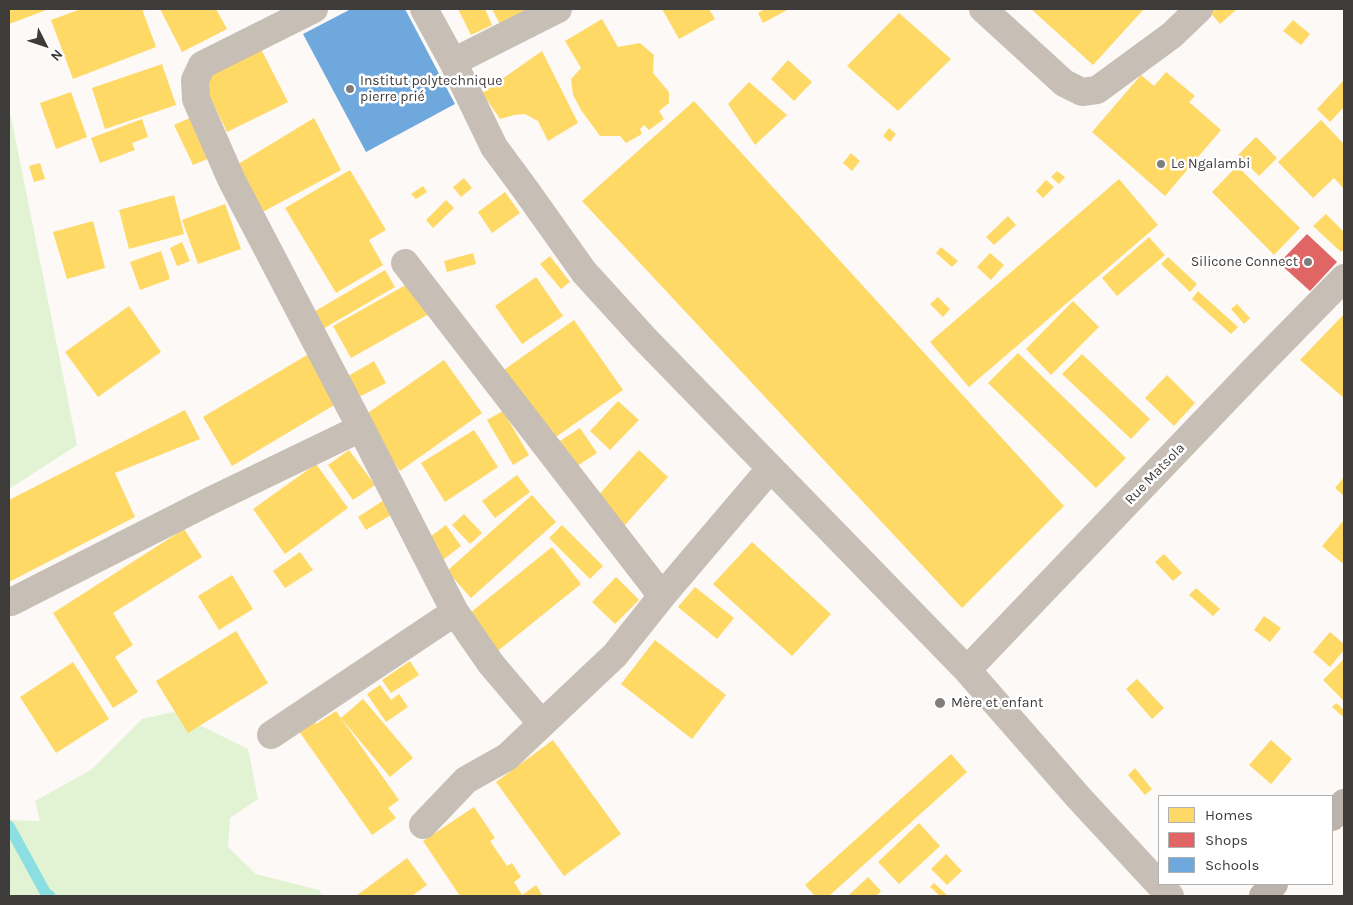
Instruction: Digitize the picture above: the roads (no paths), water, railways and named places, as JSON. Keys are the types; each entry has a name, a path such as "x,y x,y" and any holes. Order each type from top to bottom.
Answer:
{"main road":[{"path":"1333,816 1344,803"},
{"path":"1263,896 1273,885"}],"street":[{"path":"314,9 202,65 195,80 196,99 232,182 362,428 455,612 491,664 542,724"},
{"path":"424,9 453,62 494,147 584,272 644,338 966,670 1079,798 1158,883"},
{"path":"453,62 558,9"},
{"path":"983,9 1064,83 1082,92 1097,90 1172,35 1199,9"},
{"path":"405,264 662,596"},
{"name":"Rue Matsola","path":"966,670 1344,278"},
{"path":"11,602 210,501 362,428"},
{"path":"423,825 466,780 507,757 615,655 662,596 770,469"},
{"path":"271,735 455,612"},
{"path":"1160,885 1170,896"}],"waterway":[{"path":"9,826 45,892 50,896"}],"place":[{"name":"Institut polytechnique pierre prié","path":"350,89"},
{"name":"Le Ngalambi","path":"1161,164"},
{"name":"Silicone Connect","path":"1308,262"},
{"name":"Mère et enfant","path":"940,703"}]}
